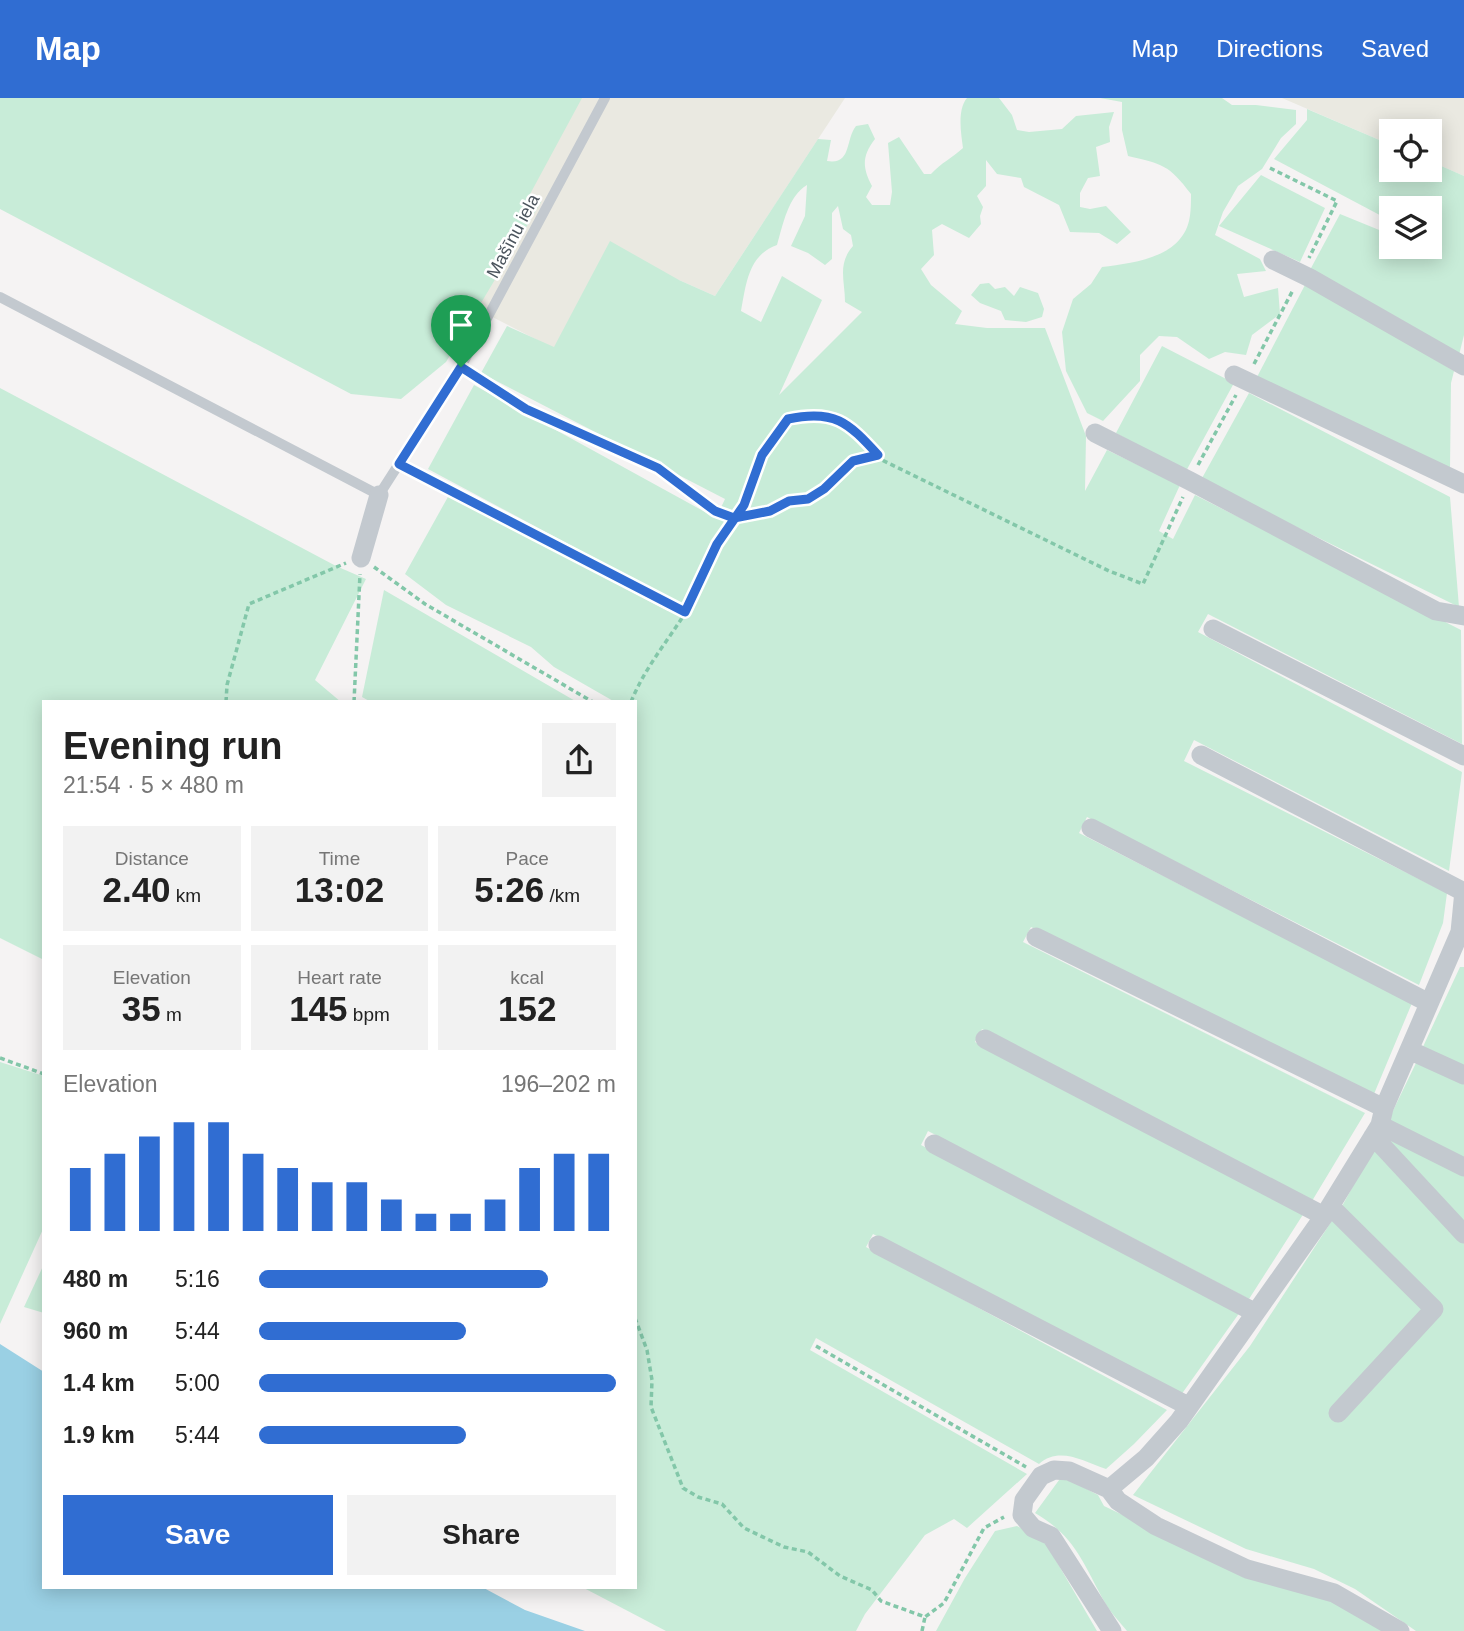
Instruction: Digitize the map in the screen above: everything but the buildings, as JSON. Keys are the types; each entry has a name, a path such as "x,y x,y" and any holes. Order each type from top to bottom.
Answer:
{"street":[{"path":"1273,260 1310,278 1464,366"},
{"path":"1240,377 1464,484"},
{"path":"1095,433 1436,611 1464,615"},
{"path":"361,558 379,495"},
{"path":"1213,629 1464,756"},
{"path":"1109,1489 1146,1458 1188,1406 1327,1211 1379,1123 1429,1003 1462,934 1464,891 1201,755"},
{"path":"1091,828 1429,1003"},
{"path":"1036,937 1464,1167"},
{"path":"985,1039 1327,1211 1434,1309 1338,1413"},
{"path":"1409,1050 1464,1075"},
{"path":"1379,1123 1464,1234"},
{"path":"934,1144 1254,1312"},
{"path":"878,1245 1188,1406"},
{"path":"1112,1631 1051,1536 1025,1522 1021,1508 1030,1488 1041,1476 1054,1470 1069,1471 1109,1489 1118,1501 1156,1526 1247,1569 1334,1593 1400,1631"}],"lane":[{"name":"Mašīnu iela","path":"379,495 461,367 606,98"},
{"path":"0,297 379,495"}],"path":[{"path":"461,367 526,409 658,468 715,511 734,518 770,511 789,501 808,499 824,489 853,461 878,455"},
{"path":"632,700 654,656 685,612 717,544 744,505 762,455 788,419 812,413 831,416 857,432 882,460 1036,536 1143,584 1240,377"},
{"path":"399,464 685,612"},
{"path":"226,700 227,685 249,604 361,558"},
{"path":"354,700 361,558"},
{"path":"361,558 425,604 590,700"},
{"path":"0,1058 42,1073"},
{"path":"637,1323 647,1350 652,1380 652,1407 683,1488 698,1497 722,1504 744,1528 784,1547 808,1552 840,1576 872,1590 881,1601 925,1617"},
{"path":"816,1346 1041,1476"},
{"path":"922,1631 925,1617 944,1603 984,1528 1021,1508"}],"shaded area":[{"path":"521,98 845,98 715,296 679,280 553,348 422,281"},
{"path":"1282,98 1464,98 1464,176 1442,166 1442,119 1379,119 1379,140"}],"green space":[{"path":"0,98 582,98 529,196 541,202 446,362 401,399 351,394 0,209"},
{"path":"967,98 999,98 1012,115 1017,130 1029,132 1062,129 1076,116 1114,112 1109,127 1110,142 1096,147 1100,176 1088,178 1080,193 1080,207 1090,209 1106,206 1131,232 1117,244 1099,233 1070,232 1059,205 1024,187 1021,178 997,174 986,160 986,186 977,196 983,207 981,224 969,238 942,224 932,230 934,255 921,269 931,285 962,311 955,324 987,328 1045,328 1086,436 1085,491 1107,450 1180,485 1159,531 1173,539 1195,495 1461,630 1462,744 1208,614 1198,632 1462,772 1449,871 1194,740 1184,761 1447,893 1443,923 1419,985 1087,817 1079,833 1412,1003 1374,1094 1031,927 1023,942 1365,1113 1312,1201 982,1029 975,1042 1304,1213 1249,1299 928,1131 921,1145 1240,1312 1181,1395 873,1234 866,1247 1167,1410 1106,1469 1063,1456 1055,1456 1039,1464 816,1338 810,1350 1027,1474 967,1528 954,1519 925,1535 865,1614 856,1631 666,1631 586,1589 637,1589 637,700 612,700 554,667 531,647 446,605 405,574 449,495 668,611 673,600 428,469 474,385 716,518 725,499 481,373 507,326 554,347 610,241 679,280 715,296 818,139 831,140 827,161 835,161 841,159 847,150 856,126 868,124 875,139 865,162 866,173 872,186 866,197 872,205 890,205 892,192 888,143 899,137 924,174 931,174 963,148 960,122","holes":["807,185 805,216 791,246 808,253 825,265 832,259 832,213 838,206 843,229 851,235 853,246 843,266 845,302 862,312 779,395 822,300 782,276 761,322 741,311 754,263 767,250 777,245 791,204"]},
{"path":"1100,98 1222,98 1232,105 1296,110 1296,124 1281,138 1262,169 1238,186 1223,212 1215,235 1260,259 1266,271 1237,274 1244,297 1278,288 1280,314 1252,335 1246,355 1225,352 1209,359 1177,337 1159,336 1140,355 1140,381 1103,421 1087,413 1066,371 1062,332 1073,299 1091,284 1102,267 1154,256 1176,243 1189,221 1191,194 1171,171 1150,161 1128,156 1122,130 1122,102"},
{"path":"1307,109 1379,140 1379,182 1442,182 1442,166 1464,176 1464,335 1459,355 1310,270 1340,214 1379,230 1379,259 1442,259 1442,196 1379,196 1379,215 1274,159 1307,120"},
{"path":"1261,175 1325,208 1300,262 1219,226"},
{"path":"989,283 995,289 1005,287 1014,296 1020,287 1038,293 1044,309 1042,317 1026,322 1005,320 1001,311 980,303 971,295 980,284"},
{"path":"1306,283 1454,371 1451,383 1450,469 1257,377"},
{"path":"1162,346 1234,383 1185,473 1116,433"},
{"path":"0,388 336,566 366,579 315,680 339,700 42,700 42,959 0,938"},
{"path":"1249,393 1450,497 1459,607 1201,480"},
{"path":"384,590 574,700 367,700 362,697"},
{"path":"1460,967 1464,967 1464,1070 1421,1051"},
{"path":"0,1062 42,1075 42,1231 0,1324"},
{"path":"1416,1063 1464,1084 1464,1158 1388,1121"},
{"path":"1381,1136 1464,1171 1464,1228"},
{"path":"1375,1146 1464,1241 1464,1631 1416,1631 1355,1589 1314,1569 1246,1549 1133,1495 1250,1346 1335,1216 1441,1309 1341,1208"},
{"path":"42,1268 42,1312 24,1307"},
{"path":"1062,1476 1098,1495 1104,1506 1232,1567 1339,1603 1389,1631 1127,1631 1106,1605 1077,1551 1060,1531 1035,1513"},
{"path":"1017,1526 1044,1540 1097,1631 936,1631 995,1531"}],"water":[{"path":"0,1344 42,1371 42,1589 486,1589 525,1610 585,1631 0,1631"}],"route":[{"path":"461,367 399,464 685,612 717,544 734,518 744,505 762,455 788,419 812,413 831,416 857,432 878,455 853,461 824,489 808,499 789,501 770,511 734,518 715,511 658,468 526,409 479,376 461,367"}]}
